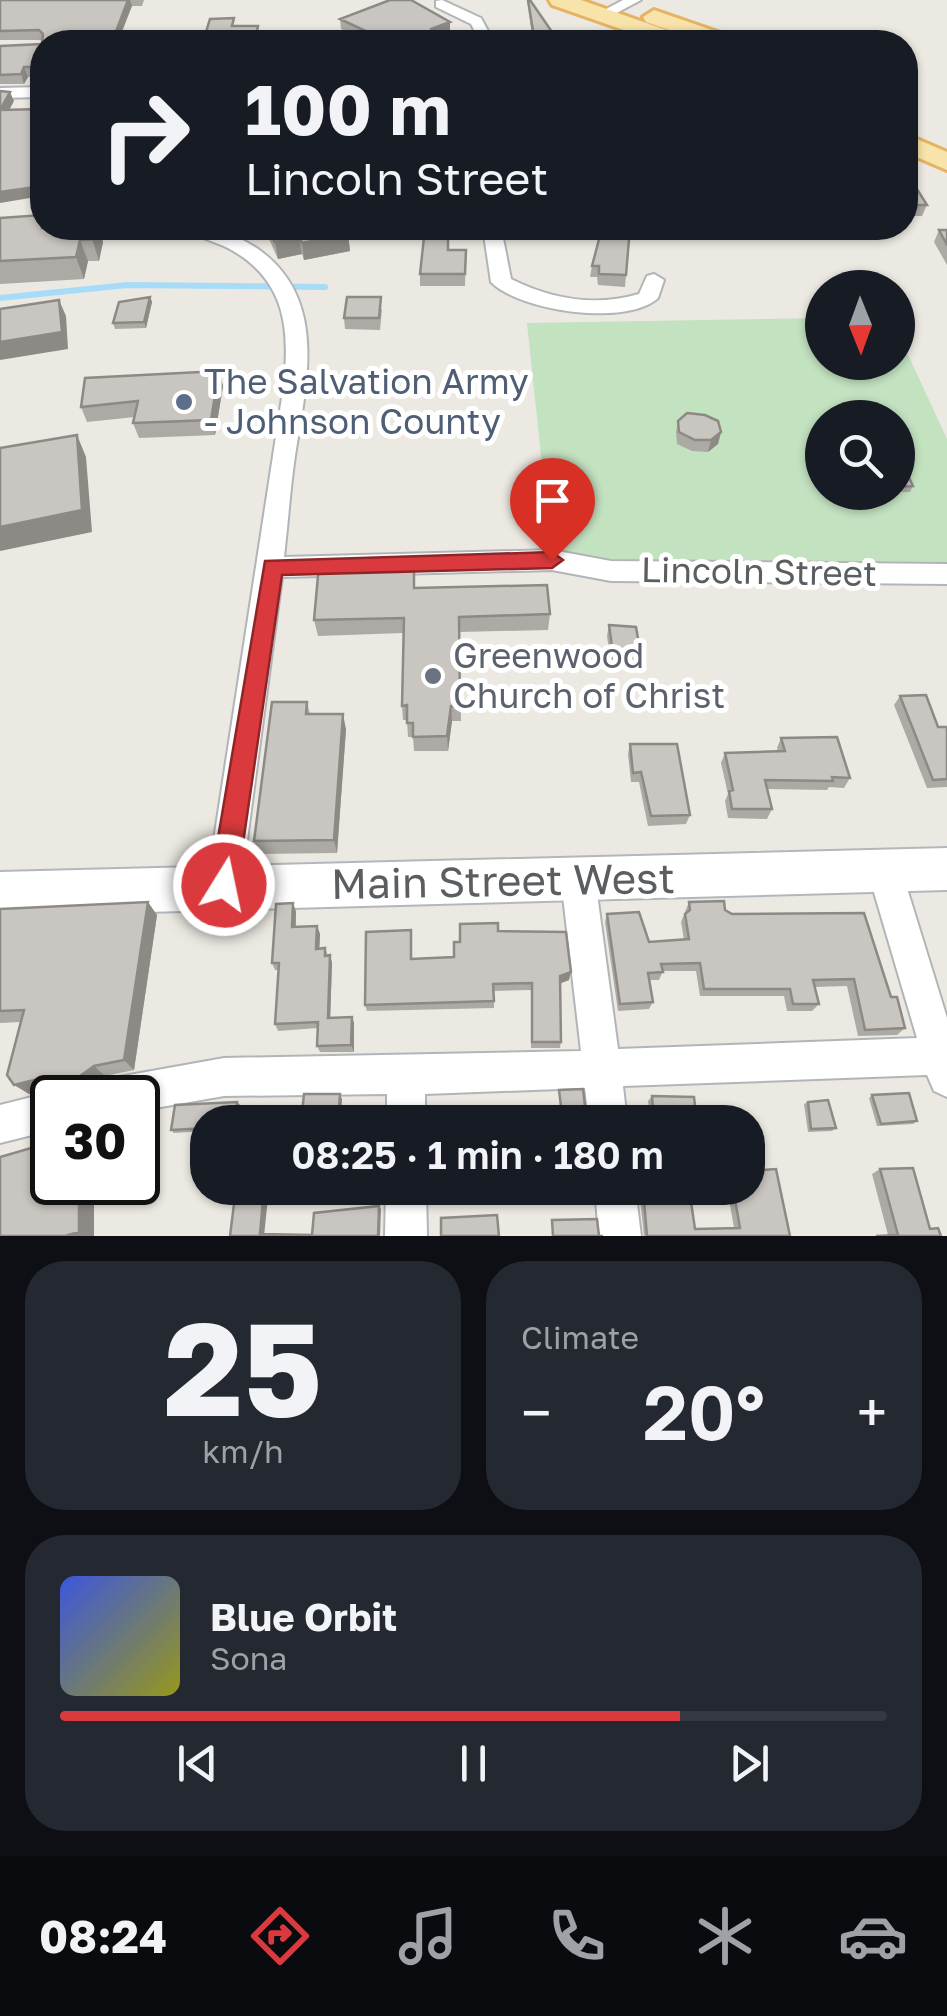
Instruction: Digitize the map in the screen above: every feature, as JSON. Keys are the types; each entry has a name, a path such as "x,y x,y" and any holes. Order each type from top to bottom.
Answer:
{"main road":[{"path":"560,0 616,5 689,30"},
{"path":"616,5 658,30"},
{"path":"918,127 947,140"},
{"path":"918,148 947,162"},
{"name":"Main Street West","path":"0,894 224,885 947,869"}],"street":[{"path":"442,4 476,20 484,30"},
{"path":"0,93 30,92"},
{"path":"224,885 272,566 296,360 287,295 250,250 225,240"},
{"path":"494,240 500,282 522,294 600,307 631,305 648,298 654,280"},
{"name":"Lincoln Street","path":"272,566 552,560 611,570 947,574"},
{"path":"160,1089 224,1078 602,1068 944,1067 885,872"},
{"path":"578,878 606,1105"},
{"path":"406,1076 406,1105"},
{"path":"0,1124 30,1116"},
{"path":"406,1205 406,1236"},
{"path":"617,1205 620,1236"}],"green space":[{"path":"805,318 805,380 915,380 915,370 947,439 947,573 552,560 527,323"}],"building":[{"path":"0,0 128,0 117,30 0,31"},
{"path":"390,0 411,0 450,22 431,30 363,30 340,19"},
{"path":"528,0 551,30 533,30"},
{"path":"234,18 232,26 258,26 257,30 207,30 210,19"},
{"path":"30,45 30,67 24,67 21,74 0,75 0,46"},
{"path":"0,91 10,92 0,110"},
{"path":"30,109 30,188 0,192 0,110"},
{"path":"918,191 927,205 918,205"},
{"path":"30,216 30,240 80,240 76,257 0,261 0,218"},
{"path":"424,240 448,240 448,250 466,250 465,274 420,274"},
{"path":"599,240 629,240 626,275 599,274 599,266 592,266"},
{"path":"150,297 144,322 113,323 119,302"},
{"path":"347,297 381,297 379,318 344,318"},
{"path":"59,300 62,332 0,342 0,309"},
{"path":"219,371 211,420 133,423 138,401 81,407 85,378"},
{"path":"687,413 718,421 721,432 711,440 695,440 679,432 678,421"},
{"path":"77,435 82,510 0,527 0,448"},
{"path":"414,562 414,588 547,585 550,614 459,617 460,706 451,706 447,736 413,737 413,723 407,723 407,705 402,706 404,618 314,620 319,565"},
{"path":"609,625 636,627 641,656 613,654"},
{"path":"926,695 938,727 947,727 947,779 933,780 900,696"},
{"path":"272,702 307,702 306,714 343,714 334,840 254,841"},
{"path":"837,737 850,778 765,780 772,809 732,809 729,791 733,790 725,753 785,751 781,738"},
{"path":"630,744 677,744 690,815 651,816 641,772 633,773"},
{"path":"724,901 725,910 732,914 864,913 905,1028 865,1030 854,979 813,980 819,1004 793,1004 790,989 704,989 700,963 661,964 663,972 648,973 653,1002 620,1004 607,914 639,912 649,942 689,939 685,914 690,910 689,902"},
{"path":"148,902 124,1060 94,1066 82,1075 30,1075 30,1081 14,1085 7,1075 24,1010 0,1011 0,909"},
{"path":"293,903 292,927 317,926 316,949 325,948 325,956 330,955 328,1018 352,1017 351,1045 317,1046 318,1022 275,1024 279,963 272,963 276,904"},
{"path":"498,923 498,931 566,932 571,972 560,976 561,1042 532,1042 532,983 493,984 494,1001 365,1005 366,932 411,930 411,959 454,957 454,942 460,942 460,924"},
{"path":"583,1089 585,1105 561,1105 559,1090"},
{"path":"909,1093 917,1121 881,1124 872,1095"},
{"path":"304,1094 340,1094 339,1105 303,1105"},
{"path":"652,1096 694,1097 695,1105 653,1105"},
{"path":"828,1100 836,1128 811,1129 808,1102"},
{"path":"237,1102 190,1105 190,1129 171,1130 175,1105"},
{"path":"30,1148 30,1205 79,1205 79,1232 65,1236 0,1236 0,1157"},
{"path":"913,1168 930,1229 938,1228 941,1236 876,1236 898,1235 880,1169"},
{"path":"776,1169 790,1236 647,1236 644,1205 691,1205 695,1229 740,1228 736,1205 765,1205 765,1170"},
{"path":"234,1205 263,1205 260,1234 312,1235 314,1213 379,1206 378,1236 230,1236"},
{"path":"497,1215 499,1236 441,1236 441,1218"},
{"path":"597,1219 599,1236 553,1236 552,1220"}],"waterway":[{"path":"0,298 127,285 325,287"}],"place":[{"name":"The Salvation Army - Johnson County","path":"184,402"},
{"name":"Greenwood Church of Christ","path":"433,676"}],"route":[{"path":"224,885 272,566 552,560"}]}
